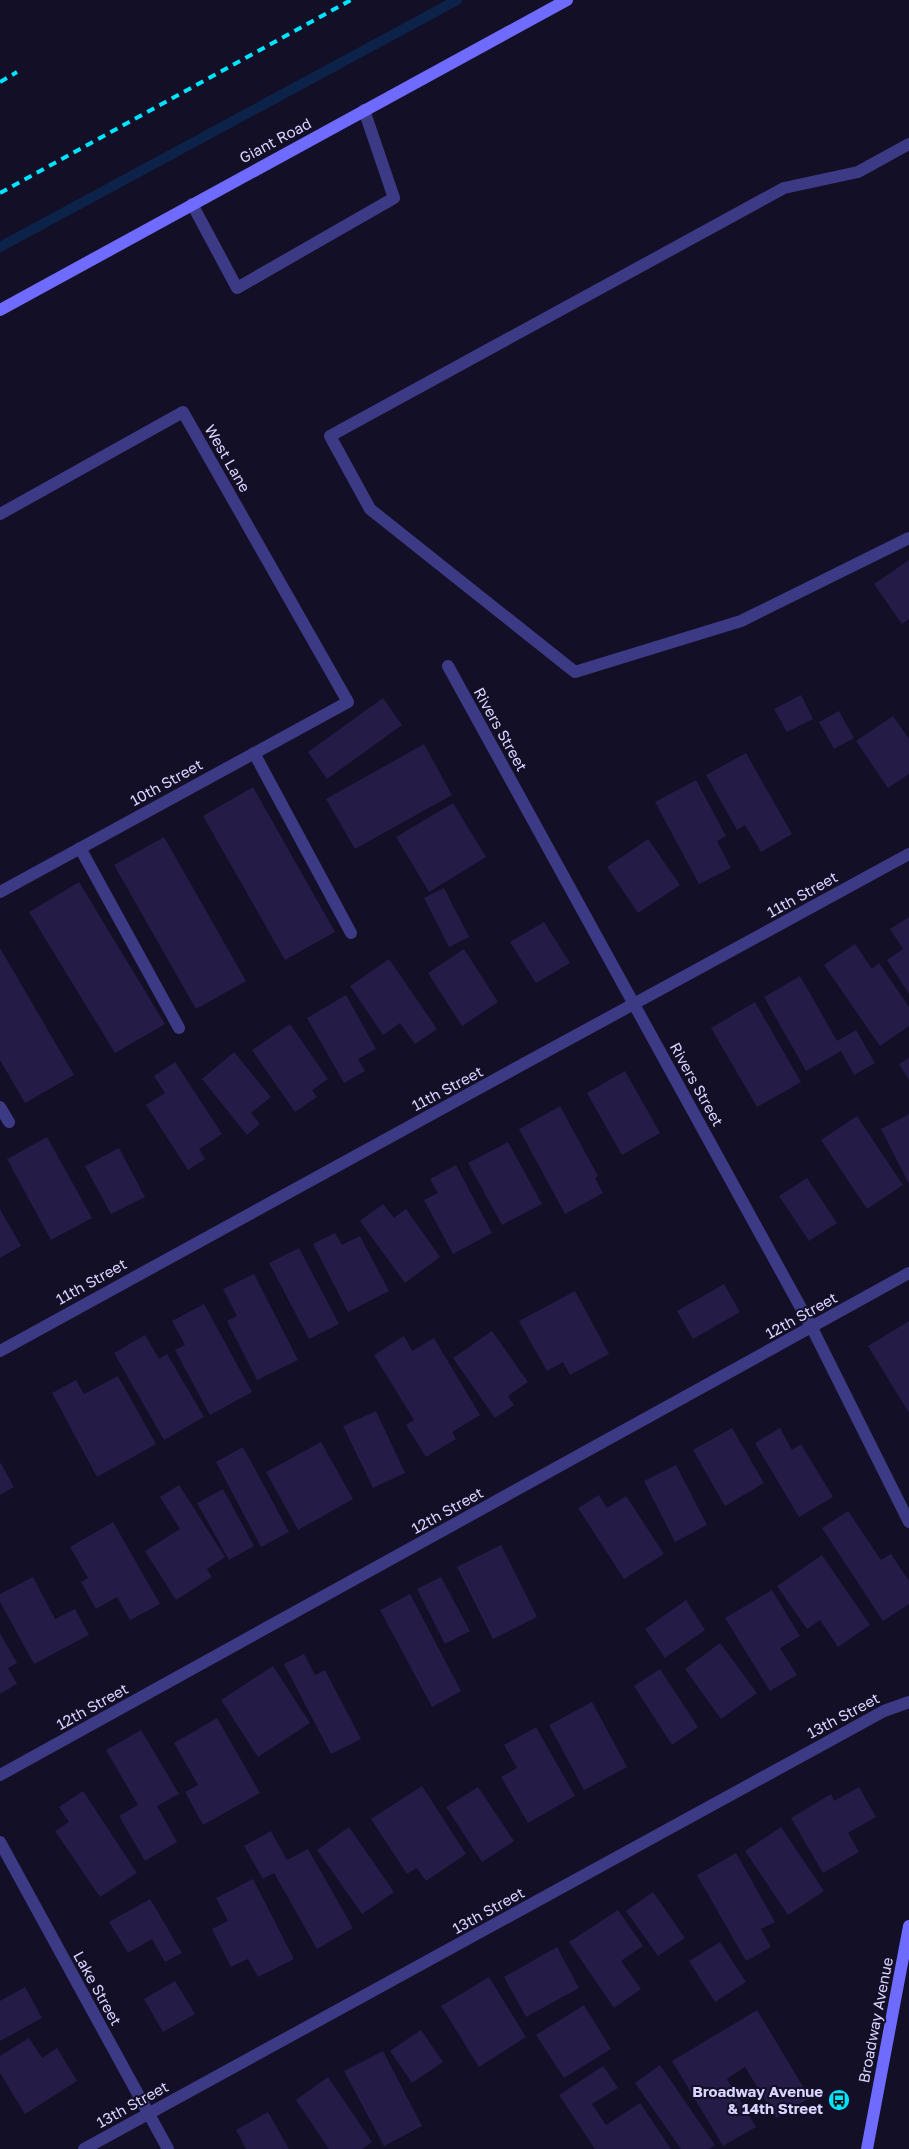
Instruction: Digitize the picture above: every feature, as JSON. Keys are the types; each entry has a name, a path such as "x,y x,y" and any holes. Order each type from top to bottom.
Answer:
{"street":[{"name":"Giant Road","path":"0,310 567,0"},
{"path":"192,204 237,288 394,198 364,110"},
{"path":"909,144 858,172 784,188 330,436 370,509 576,672 741,621 909,538"},
{"name":"West Lane","path":"0,514 183,412 348,702"},
{"name":"Rivers Street","path":"448,666 812,1328 909,1521"},
{"name":"10th Street","path":"0,892 348,702"},
{"path":"254,753 351,933"},
{"path":"80,848 179,1028"},
{"name":"11th Street","path":"0,1350 909,854"},
{"path":"0,1107 9,1122"},
{"name":"12th Street","path":"0,1775 909,1273"},
{"name":"13th Street","path":"84,2149 884,1710 909,1702"},
{"name":"Lake Street","path":"0,1842 168,2149"},
{"name":"Broadway Avenue","path":"867,2149 907,1948 909,1926"}],"building":[{"path":"909,560 909,619 902,624 874,584"},
{"path":"801,695 813,719 787,732 774,709"},
{"path":"383,698 402,725 327,779 308,752"},
{"path":"839,711 854,738 834,749 819,722"},
{"path":"893,716 909,739 909,774 888,788 856,741"},
{"path":"424,744 452,795 355,849 326,799"},
{"path":"746,753 792,834 761,852 745,825 737,830 706,775"},
{"path":"696,780 726,836 717,841 731,868 699,884 655,802"},
{"path":"253,787 335,932 285,960 203,816"},
{"path":"453,803 486,857 429,892 396,837"},
{"path":"164,837 246,981 196,1009 114,865"},
{"path":"648,839 680,885 638,913 607,867"},
{"path":"79,882 165,1024 115,1053 29,912"},
{"path":"444,888 469,937 449,947 424,898"},
{"path":"909,917 909,994 887,960 903,949 890,929"},
{"path":"544,922 570,963 536,983 510,942"},
{"path":"855,944 872,969 879,963 909,1007 909,1026 880,1046 824,965"},
{"path":"0,948 74,1075 25,1103 0,1060"},
{"path":"464,949 498,1002 462,1026 428,973"},
{"path":"389,959 437,1029 415,1044 400,1023 383,1035 350,986"},
{"path":"800,976 837,1041 856,1030 875,1063 854,1075 841,1051 806,1071 764,997"},
{"path":"346,995 376,1049 358,1059 365,1071 344,1083 307,1018"},
{"path":"755,1002 801,1082 757,1107 711,1028"},
{"path":"290,1024 328,1079 312,1090 317,1097 295,1112 252,1050"},
{"path":"234,1052 271,1097 251,1113 260,1124 247,1135 202,1079"},
{"path":"909,1058 909,1080 899,1064"},
{"path":"175,1062 222,1134 199,1149 205,1159 188,1170 146,1105 165,1093 154,1076"},
{"path":"625,1071 660,1133 622,1155 587,1093"},
{"path":"560,1106 598,1176 595,1178 603,1193 565,1214 519,1129"},
{"path":"909,1114 909,1184 881,1129"},
{"path":"857,1116 903,1185 867,1209 821,1140"},
{"path":"47,1137 92,1218 51,1240 7,1159"},
{"path":"508,1142 542,1204 502,1225 468,1163"},
{"path":"119,1148 145,1197 111,1214 85,1166"},
{"path":"456,1165 492,1233 453,1254 424,1200 438,1193 430,1179"},
{"path":"807,1178 837,1223 809,1241 779,1196"},
{"path":"383,1204 394,1218 406,1209 440,1257 405,1283 360,1221"},
{"path":"0,1209 21,1246 0,1258"},
{"path":"335,1233 342,1245 360,1236 389,1291 348,1312 313,1244"},
{"path":"299,1248 339,1324 309,1339 269,1263"},
{"path":"254,1274 298,1360 257,1380 227,1321 237,1316 223,1289"},
{"path":"724,1284 740,1312 693,1339 677,1311"},
{"path":"575,1291 609,1354 570,1375 563,1362 547,1371 519,1321"},
{"path":"204,1304 252,1392 210,1415 175,1350 185,1345 172,1321"},
{"path":"909,1321 909,1413 868,1346"},
{"path":"492,1331 528,1382 508,1396 514,1405 495,1418 453,1358"},
{"path":"145,1335 159,1359 167,1354 204,1417 164,1440 114,1353"},
{"path":"404,1336 412,1351 434,1338 480,1415 452,1432 456,1439 426,1457 406,1425 414,1420 374,1355"},
{"path":"118,1376 156,1444 97,1477 52,1393 76,1380 84,1394"},
{"path":"376,1411 405,1473 373,1488 343,1426"},
{"path":"732,1428 764,1483 725,1506 693,1450"},
{"path":"780,1428 792,1450 801,1444 833,1497 799,1517 755,1443"},
{"path":"321,1442 353,1499 298,1530 266,1472"},
{"path":"243,1447 289,1532 261,1547 216,1462"},
{"path":"0,1462 14,1487 0,1495"},
{"path":"676,1465 707,1525 675,1542 644,1481"},
{"path":"179,1485 225,1557 207,1569 212,1577 176,1600 145,1551 180,1529 160,1497"},
{"path":"223,1489 254,1546 229,1560 197,1503"},
{"path":"599,1495 607,1508 626,1496 664,1554 624,1579 578,1508"},
{"path":"848,1511 881,1560 891,1554 909,1581 909,1604 883,1621 822,1528"},
{"path":"113,1522 160,1604 130,1620 117,1597 96,1609 81,1582 88,1578 70,1547"},
{"path":"501,1545 537,1617 493,1639 457,1567"},
{"path":"822,1555 870,1625 838,1647 820,1620 807,1629 777,1586"},
{"path":"33,1577 55,1619 75,1609 89,1635 34,1664 0,1602 0,1594"},
{"path":"441,1577 470,1631 445,1644 417,1589"},
{"path":"772,1590 800,1636 780,1648 797,1675 770,1691 725,1618"},
{"path":"410,1594 461,1691 432,1707 380,1610"},
{"path":"686,1600 705,1630 665,1658 645,1629"},
{"path":"0,1633 17,1663 8,1668 17,1684 0,1694"},
{"path":"720,1643 757,1693 721,1719 685,1669"},
{"path":"304,1654 315,1675 325,1670 361,1739 331,1754 284,1664"},
{"path":"273,1666 310,1723 258,1757 221,1700"},
{"path":"660,1669 698,1727 672,1745 634,1686"},
{"path":"592,1702 627,1767 584,1790 549,1725"},
{"path":"217,1718 260,1793 203,1825 185,1792 198,1785 174,1743"},
{"path":"536,1727 575,1796 528,1823 501,1777 517,1768 504,1745"},
{"path":"141,1730 179,1794 157,1806 177,1842 145,1861 119,1816 138,1805 106,1750"},
{"path":"422,1786 466,1854 426,1881 417,1868 407,1874 371,1819"},
{"path":"478,1787 514,1841 482,1862 446,1807"},
{"path":"859,1787 876,1817 848,1833 859,1852 823,1873 791,1818 831,1794 834,1801"},
{"path":"83,1791 137,1873 100,1897 55,1831 69,1822 59,1807"},
{"path":"349,1827 394,1892 362,1914 317,1850"},
{"path":"781,1827 824,1891 788,1915 745,1851"},
{"path":"271,1831 287,1860 308,1849 353,1928 317,1949 274,1873 263,1879 244,1846"},
{"path":"736,1853 775,1922 761,1929 771,1947 746,1961 697,1875"},
{"path":"253,1879 294,1959 258,1977 248,1959 231,1967 212,1929 228,1921 216,1898"},
{"path":"653,1892 685,1938 658,1956 626,1911"},
{"path":"150,1899 182,1953 165,1962 152,1939 128,1953 109,1922"},
{"path":"618,1910 643,1946 621,1961 641,1989 614,2008 569,1942"},
{"path":"720,1942 746,1982 715,2002 689,1961"},
{"path":"557,1947 579,1988 526,2017 504,1977"},
{"path":"489,1977 526,2037 479,2067 441,2006"},
{"path":"175,1981 195,2014 163,2032 144,1999"},
{"path":"25,1987 42,2018 0,2041 0,2001"},
{"path":"584,2005 611,2049 564,2078 536,2035"},
{"path":"757,2010 810,2098 776,2118 745,2067 727,2079 756,2127 723,2146 672,2061"},
{"path":"421,2030 443,2062 412,2083 390,2051"},
{"path":"29,2038 42,2058 57,2048 77,2081 25,2114 0,2073 0,2056"},
{"path":"383,2051 422,2126 384,2146 344,2071"},
{"path":"660,2065 715,2145 709,2149 681,2149 635,2083"},
{"path":"603,2066 618,2088 592,2104 606,2125 640,2103 671,2149 595,2149 559,2095"},
{"path":"328,2077 372,2142 362,2149 329,2149 296,2100"},
{"path":"268,2112 289,2149 246,2149 236,2130"}],"waterway":[{"path":"0,247 457,0"}],"railway":[{"path":"0,193 351,0"},
{"path":"0,82 17,72"}],"place":[{"name":"Broadway Avenue & 14th Street","path":"839,2100"}]}
